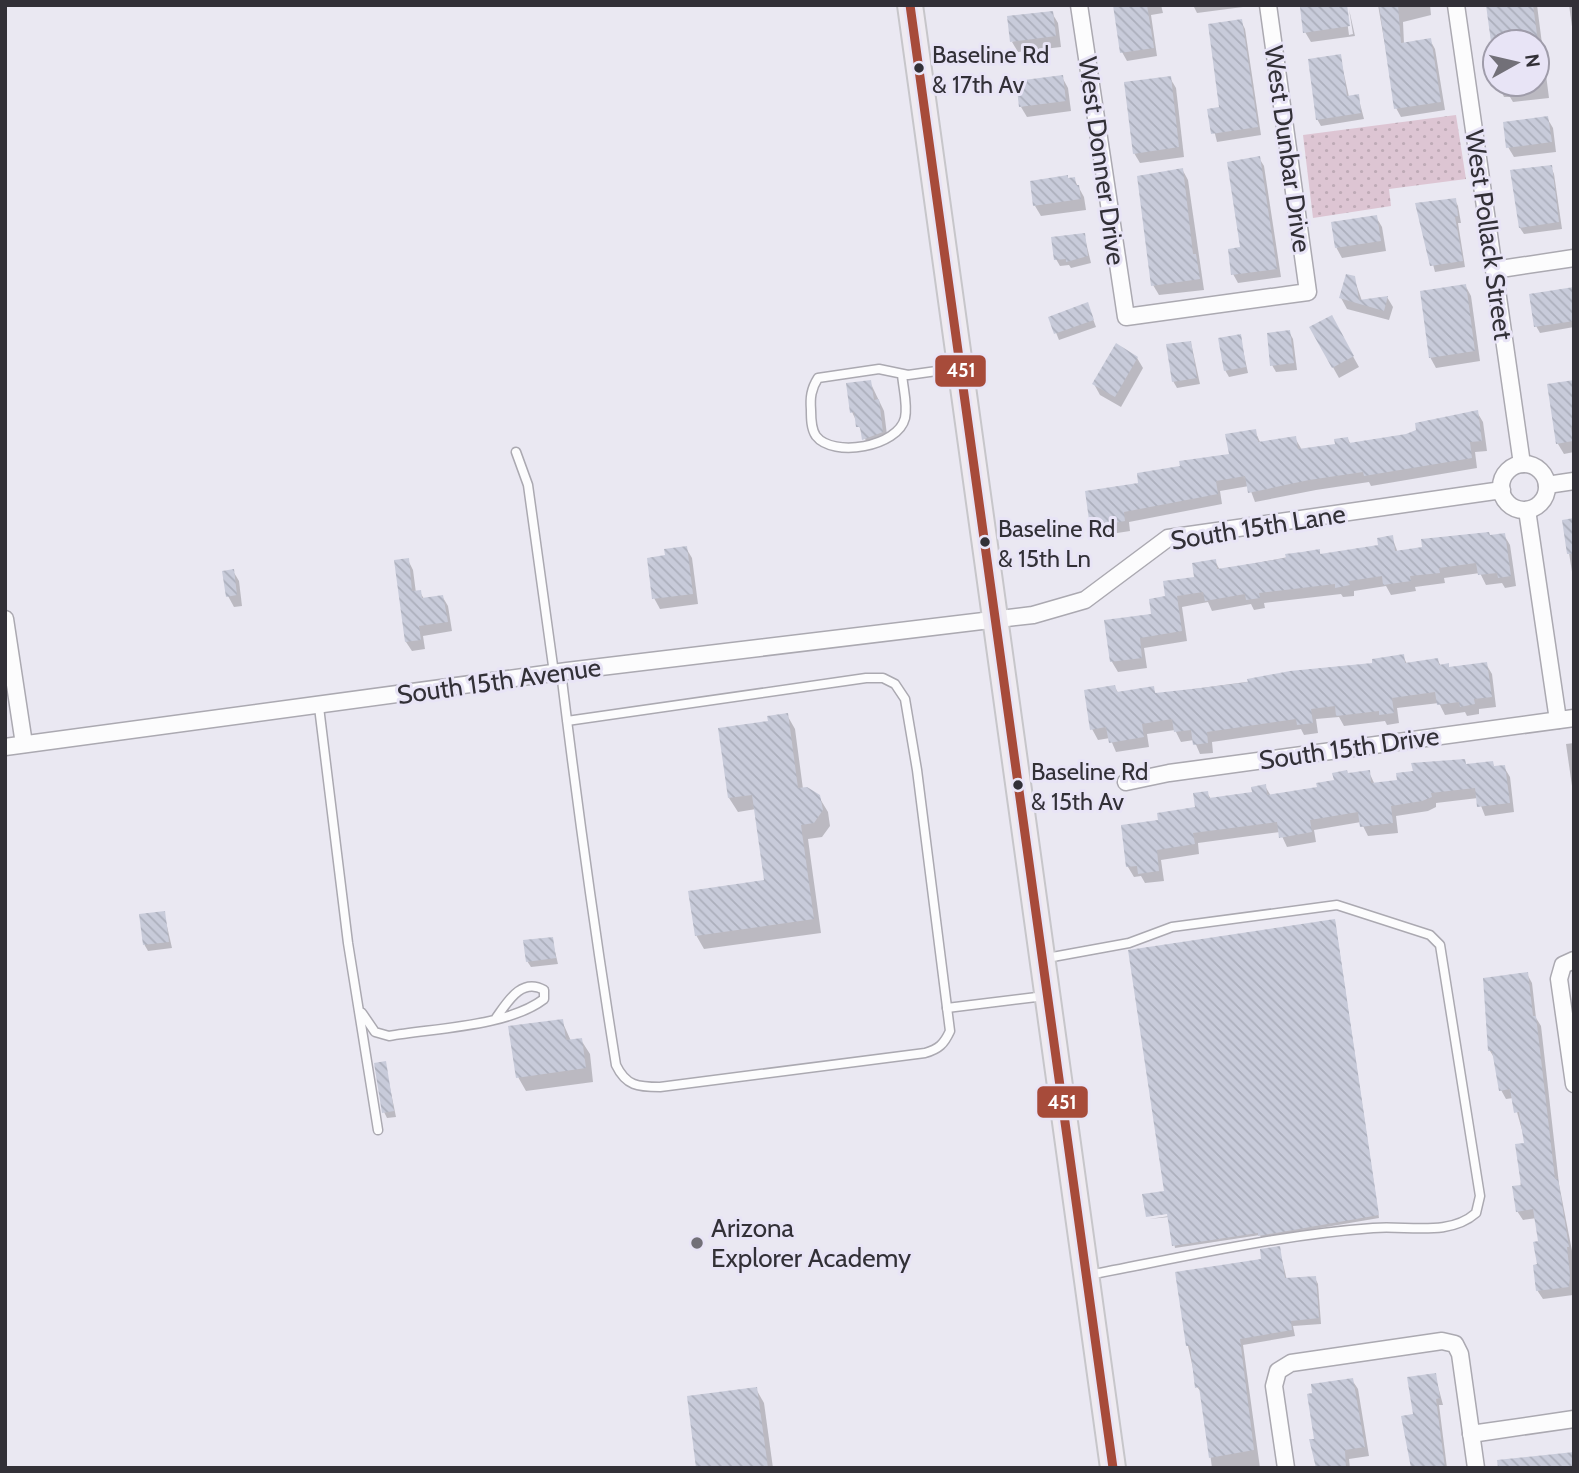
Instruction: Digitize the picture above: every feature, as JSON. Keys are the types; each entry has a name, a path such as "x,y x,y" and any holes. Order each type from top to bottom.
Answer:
{"main road":[{"path":"910,5 993,621 1113,1468"}],"street":[{"name":"West Donner Drive","path":"1079,5 1126,317 1308,292"},
{"name":"West Dunbar Drive","path":"1268,5 1308,292"},
{"name":"West Pollack Street","path":"1456,5 1522,464"},
{"path":"1494,270 1574,258"},
{"path":"1522,464 1539,470 1547,485 1544,498 1527,510 1508,503 1502,490 1506,473 1522,464"},
{"path":"1547,485 1574,481"},
{"name":"South 15th Lane","path":"993,621 1049,611 1085,600 1168,538 1502,490"},
{"path":"1527,510 1566,719"},
{"path":"5,620 24,744"},
{"name":"South 15th Avenue","path":"5,747 318,707 558,672 993,621"},
{"name":"South 15th Drive","path":"1126,782 1169,773 1566,719"},
{"path":"1568,963 1559,979 1574,1084"},
{"path":"1286,1468 1274,1386 1278,1371 1291,1363 1441,1341 1455,1344 1460,1353 1476,1468"},
{"path":"1471,1434 1574,1419"}],"lane":[{"path":"902,374 905,417 893,437 884,442 838,447 829,446 814,434 810,396 818,379 879,369 902,374 961,368"},
{"path":"516,452 528,485 567,720 616,1065 629,1084 660,1087 925,1053 938,1049 945,1042 950,1031 917,770 905,699 895,684 883,678 866,678 567,720"},
{"path":"318,707 377,1130"},
{"path":"1041,959 1129,943 1172,927 1337,905 1430,935 1440,945 1472,1142 1479,1209 1456,1227 1360,1230 1265,1242 1086,1275"},
{"path":"358,1004 375,1032 389,1035 496,1018 520,1013 544,999 544,990 537,986 514,993 496,1018"},
{"path":"947,1008 1046,996"}],"shaded area":[{"path":"1456,115 1466,179 1389,189 1391,206 1313,218 1303,135"}],"building":[{"path":"1113,5 1147,5 1154,48 1120,53"},
{"path":"1347,5 1350,26 1303,33 1300,7"},
{"path":"1379,5 1398,5 1401,43 1431,38 1441,102 1394,109"},
{"path":"1486,5 1533,5 1536,28 1489,28"},
{"path":"1053,11 1056,36 1010,42 1007,16"},
{"path":"1242,19 1258,127 1211,134 1207,109 1219,107 1208,24"},
{"path":"1341,54 1347,96 1359,94 1361,113 1316,120 1308,59"},
{"path":"1063,75 1066,101 1019,107 1016,81"},
{"path":"1171,76 1179,147 1133,154 1124,82"},
{"path":"1548,116 1552,142 1506,148 1503,122"},
{"path":"1260,156 1277,269 1231,275 1228,249 1240,247 1227,162"},
{"path":"1552,165 1559,222 1519,228 1510,170"},
{"path":"1183,168 1193,254 1196,254 1200,279 1151,286 1137,176"},
{"path":"1068,175 1068,178 1075,177 1081,199 1033,206 1030,181"},
{"path":"1456,198 1458,216 1455,217 1463,261 1430,266 1415,203"},
{"path":"1377,215 1381,241 1335,248 1331,222"},
{"path":"1085,233 1088,256 1066,262 1066,259 1054,260 1051,237"},
{"path":"1346,274 1355,276 1359,300 1388,296 1384,311 1339,298"},
{"path":"1466,284 1475,351 1429,358 1420,291"},
{"path":"1574,287 1574,321 1534,327 1529,294"},
{"path":"1088,302 1094,320 1054,334 1048,317"},
{"path":"1332,315 1354,356 1332,368 1309,327"},
{"path":"1290,330 1294,363 1270,366 1267,333"},
{"path":"1241,334 1246,367 1224,371 1218,338"},
{"path":"1191,341 1197,378 1172,382 1166,344"},
{"path":"1116,343 1138,357 1115,397 1092,384"},
{"path":"871,380 874,400 879,399 883,432 862,440 860,427 856,427 854,412 850,413 846,383"},
{"path":"1574,380 1574,426 1571,427 1573,441 1556,444 1547,384"},
{"path":"1478,410 1482,441 1470,442 1472,458 1364,476 1363,472 1309,480 1248,493 1245,476 1216,481 1218,494 1124,512 1125,521 1090,527 1085,491 1138,483 1137,473 1180,466 1179,461 1229,454 1225,434 1256,429 1258,442 1296,436 1298,449 1335,444 1334,439 1348,437 1349,443 1406,434 1416,430 1415,423"},
{"path":"1574,518 1574,554 1567,554 1562,520"},
{"path":"1489,532 1490,535 1505,533 1511,576 1498,578 1497,573 1478,575 1476,563 1439,568 1440,573 1410,576 1411,581 1383,585 1382,576 1349,581 1350,585 1335,588 1335,584 1259,593 1260,598 1246,600 1245,594 1205,601 1203,592 1177,596 1182,631 1140,638 1142,658 1110,662 1104,620 1151,614 1149,599 1165,596 1163,581 1194,577 1192,563 1216,559 1217,569 1286,558 1285,554 1320,549 1320,554 1378,545 1377,538 1393,535 1395,551 1422,547 1421,539"},
{"path":"687,546 693,594 652,599 647,558 665,555 664,549"},
{"path":"409,558 412,591 421,590 422,598 443,595 448,622 419,626 421,640 405,642 394,560"},
{"path":"234,569 237,595 226,597 222,571"},
{"path":"1404,654 1405,663 1438,658 1439,665 1449,663 1449,667 1487,662 1492,697 1474,699 1475,704 1460,707 1459,702 1437,705 1435,692 1392,698 1394,713 1379,715 1379,711 1336,716 1335,706 1311,709 1313,723 1297,725 1296,719 1207,732 1208,743 1193,745 1191,730 1174,732 1172,719 1142,724 1144,737 1109,743 1106,727 1090,730 1084,690 1115,685 1117,692 1154,686 1155,693 1201,688 1248,682 1247,679 1290,671 1372,663 1372,659"},
{"path":"788,713 798,788 807,787 820,795 823,810 814,823 801,825 814,919 695,936 688,891 764,880 752,795 728,798 718,728 768,721 767,716"},
{"path":"1465,759 1466,764 1493,761 1494,766 1505,765 1510,803 1477,807 1475,788 1431,793 1432,797 1422,801 1391,806 1393,823 1360,827 1358,812 1310,820 1312,832 1279,838 1277,822 1193,833 1195,844 1157,850 1159,871 1138,874 1137,866 1126,867 1121,825 1158,820 1157,813 1195,807 1193,793 1208,791 1209,798 1252,792 1251,787 1266,784 1267,795 1317,787 1316,783 1334,780 1332,773 1347,770 1348,773 1370,770 1371,783 1397,780 1396,773 1413,771 1411,763"},
{"path":"165,911 169,942 143,945 139,914"},
{"path":"1335,919 1379,1215 1258,1236 1258,1233 1172,1246 1167,1214 1146,1217 1142,1194 1164,1191 1128,950"},
{"path":"553,937 556,958 526,962 523,940"},
{"path":"1528,972 1533,1016 1536,1016 1555,1179 1558,1179 1569,1247 1570,1275 1569,1287 1536,1291 1533,1265 1537,1264 1533,1242 1538,1241 1533,1209 1516,1212 1512,1186 1521,1185 1515,1144 1524,1143 1519,1112 1514,1113 1510,1089 1499,1091 1492,1051 1488,1051 1483,978"},
{"path":"563,1019 566,1040 582,1038 586,1068 516,1078 508,1026"},
{"path":"386,1061 394,1111 382,1113 374,1063"},
{"path":"1280,1246 1285,1278 1316,1276 1319,1318 1291,1321 1292,1330 1240,1339 1254,1450 1209,1458 1199,1387 1195,1388 1190,1346 1186,1346 1175,1272 1261,1259 1260,1249"},
{"path":"1436,1373 1440,1398 1436,1399 1445,1468 1411,1468 1401,1416 1413,1414 1407,1377"},
{"path":"1353,1378 1365,1447 1345,1450 1346,1468 1316,1468 1309,1439 1314,1439 1307,1394 1312,1393 1311,1384"},
{"path":"757,1387 768,1468 696,1468 687,1396"},
{"path":"1574,1452 1574,1468 1498,1468 1497,1460"}],"transit line":[{"name":"451","path":"910,5 1113,1468"}],"place":[{"name":"Baseline Rd & 17th Av","path":"919,68"},
{"name":"Baseline Rd & 15th Ln","path":"985,542"},
{"name":"Baseline Rd & 15th Av","path":"1018,785"},
{"name":"Arizona Explorer Academy","path":"697,1243"}]}
